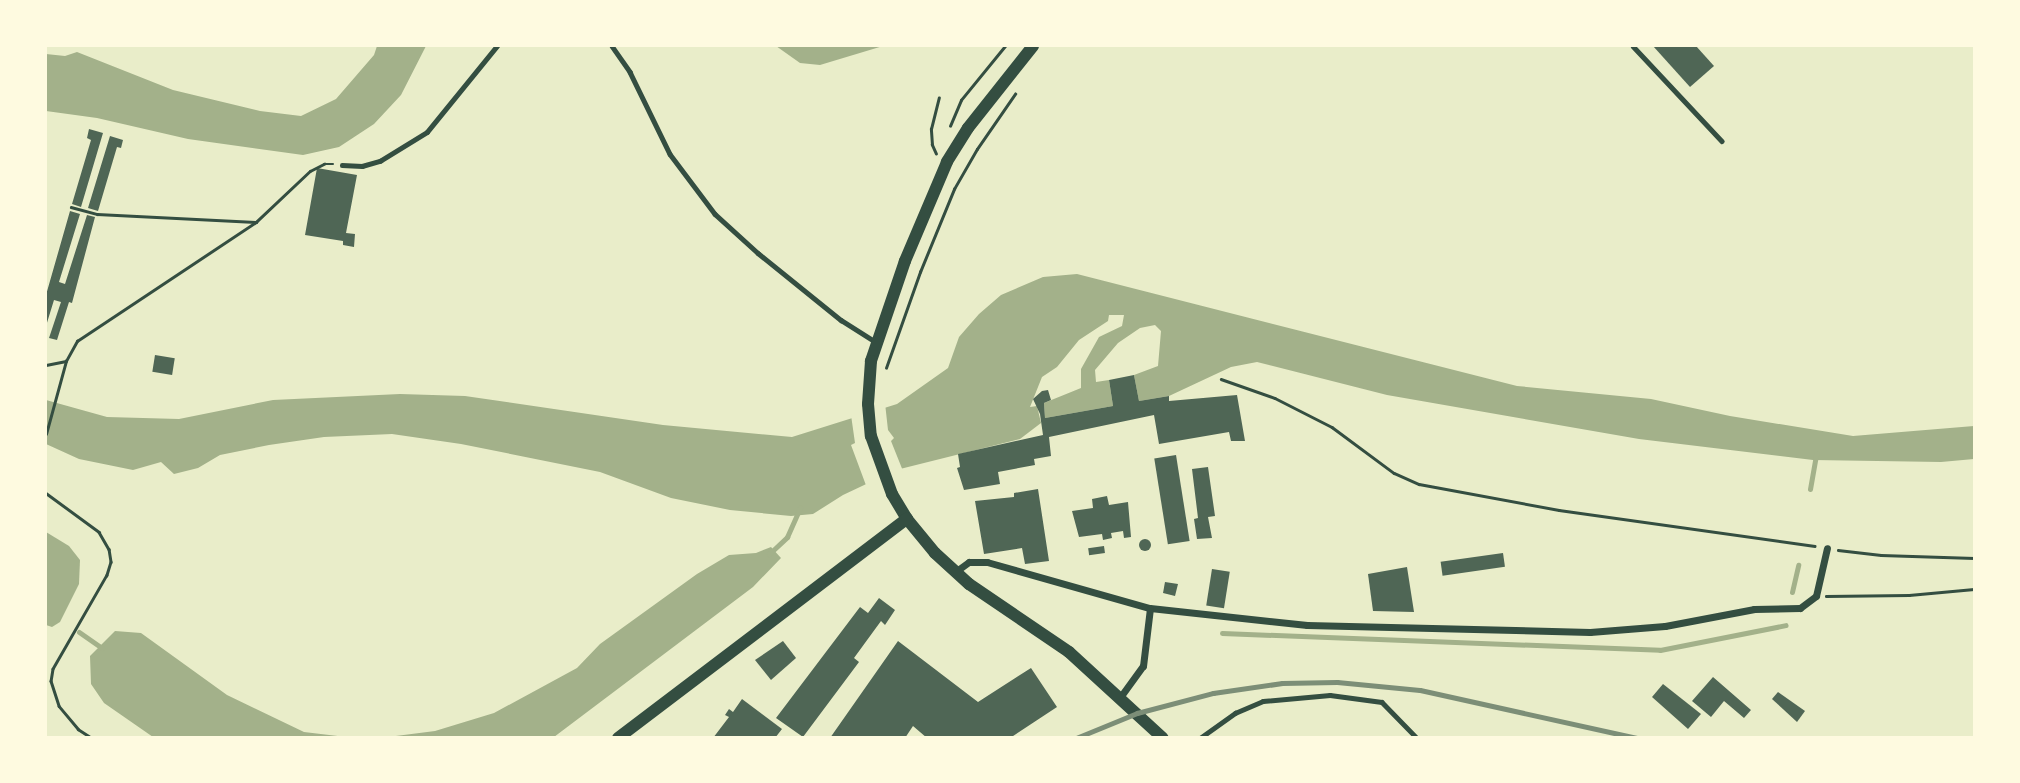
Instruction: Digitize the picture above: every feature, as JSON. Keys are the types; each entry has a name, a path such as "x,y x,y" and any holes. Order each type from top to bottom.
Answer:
{"main road":[{"path":"1033,46 968,128 947,162 905,261 876,342 868,404 875,451 892,494 907,519 955,572 1069,652 1121,696 1163,737"},
{"path":"618,737 907,519"}],"street":[{"path":"955,572 969,562 987,562 1150,608 1307,625 1590,632 1665,626 1754,610 1792,609 1808,604 1816,596 1827,548"},
{"path":"1121,696 1143,666 1150,608"}],"lane":[{"path":"342,165 362,166 380,161 427,132 497,46"},
{"path":"612,46 630,72 670,154 715,214 831,312 876,342"},
{"path":"1633,46 1722,141"},
{"path":"1200,737 1235,713 1263,701 1330,695 1381,702 1417,737"}],"path":[{"path":"948,131 961,100 1005,46"},
{"path":"885,375 920,272 954,189 977,149 1022,85"},
{"path":"939,98 931,130 932,145 947,162"},
{"path":"46,434 66,361 77,341 256,222 310,171 324,164 342,165"},
{"path":"71,207 97,214 256,222"},
{"path":"46,365 66,361"},
{"path":"1221,379 1275,398 1332,427 1394,474 1419,484 1559,510 1827,548 1881,555 1975,558"},
{"path":"46,494 99,532 109,549 111,562 107,575 53,669 51,681 59,706 78,729 92,737"},
{"path":"1816,596 1909,595 1975,589"}],"shaded area":[{"path":"377,46 426,46 401,95 374,124 339,147 303,155 188,139 97,118 46,111 46,54 65,56 77,52 173,90 260,111 301,116 336,99 374,55"},
{"path":"776,46 883,46 820,65 800,63"},
{"path":"1077,274 1517,386 1651,399 1730,416 1853,436 1974,426 1974,459 1941,462 1813,460 1639,439 1387,395 1257,362 1231,367 1169,396 1139,401 1134,375 1158,366 1161,331 1155,325 1140,328 1118,343 1095,370 1096,382 1109,380 1113,406 1045,418 1044,403 1081,388 1081,369 1099,337 1122,326 1124,315 1109,315 1108,321 1079,340 1057,367 1042,377 1030,407 1037,406 1041,423 1020,439 896,470 843,495 813,514 791,516 730,510 671,498 600,472 461,444 392,434 324,437 269,445 220,455 198,468 174,474 161,462 133,470 79,459 46,444 46,400 107,417 179,419 273,400 400,394 465,396 663,425 792,437 897,404 948,368 959,337 979,314 1001,295 1043,277"},
{"path":"46,532 69,546 80,560 79,584 60,622 52,627 46,625"},
{"path":"771,547 781,558 753,587 554,737 388,737 435,731 494,713 577,668 600,644 697,574 729,555 756,553"},
{"path":"115,631 141,633 227,695 304,732 346,737 153,737 104,703 91,684 90,656"}],"pier":[{"path":"885,403 888,430 894,438 891,441 903,471 867,488 851,445 855,443 851,415"}],"building":[{"path":"1653,46 1696,46 1714,66 1690,87"},
{"path":"89,129 103,133 81,207 72,204 91,140 87,138"},
{"path":"110,136 123,140 121,148 117,147 98,211 88,208"},
{"path":"317,168 357,175 346,233 355,234 354,247 343,245 343,241 305,235"},
{"path":"70,211 80,214 59,282 65,284 87,215 95,217 72,303 69,302 57,340 49,338 61,302 54,300 46,326 46,295"},
{"path":"155,355 175,358 172,375 152,372"},
{"path":"1134,375 1139,401 1169,396 1169,401 1237,395 1245,441 1231,441 1229,432 1159,444 1154,415 1049,437 1051,456 1034,459 1035,465 998,472 1000,484 964,490 957,468 960,467 958,454 1043,435 1040,414 1033,399 1042,391 1048,390 1051,400 1044,403 1045,418 1113,406 1109,380"},
{"path":"1176,455 1190,541 1168,544 1154,458"},
{"path":"1208,467 1215,516 1208,517 1212,538 1197,539 1194,519 1198,518 1192,469"},
{"path":"1038,489 1049,561 1025,564 1022,548 984,554 975,501 1014,497 1014,493"},
{"path":"1107,496 1109,505 1128,502 1131,537 1124,538 1123,531 1111,533 1112,538 1103,540 1102,534 1079,537 1072,511 1093,508 1092,499"},
{"path":"1145,539 1151,545 1145,551 1139,545"},
{"path":"1104,546 1105,553 1089,555 1088,548"},
{"path":"1503,553 1505,567 1443,576 1441,562"},
{"path":"1407,567 1414,612 1373,611 1368,574"},
{"path":"1212,569 1230,572 1224,608 1206,606"},
{"path":"1165,582 1178,584 1175,596 1163,593"},
{"path":"879,598 895,610 885,625 881,621 854,658 859,662 803,737 776,718 860,607 868,613"},
{"path":"783,641 796,658 771,680 755,660"},
{"path":"898,641 978,702 1031,668 1057,707 1010,738 927,738 913,726 905,738 830,738"},
{"path":"1713,677 1751,710 1744,718 1724,701 1711,717 1692,701"},
{"path":"1663,684 1701,714 1688,729 1652,697"},
{"path":"1778,692 1805,711 1797,722 1772,699"},
{"path":"742,699 782,729 775,738 713,738 729,717 725,715 729,709 733,712"}],"waterway":[{"path":"1810,489 1816,454"},
{"path":"769,554 787,537 800,508"},
{"path":"1792,592 1798,565"},
{"path":"1222,633 1660,650 1786,625"},
{"path":"79,632 102,648"}],"railway":[{"path":"1076,738 1137,713 1213,693 1282,683 1337,682 1420,690 1637,738"}]}
